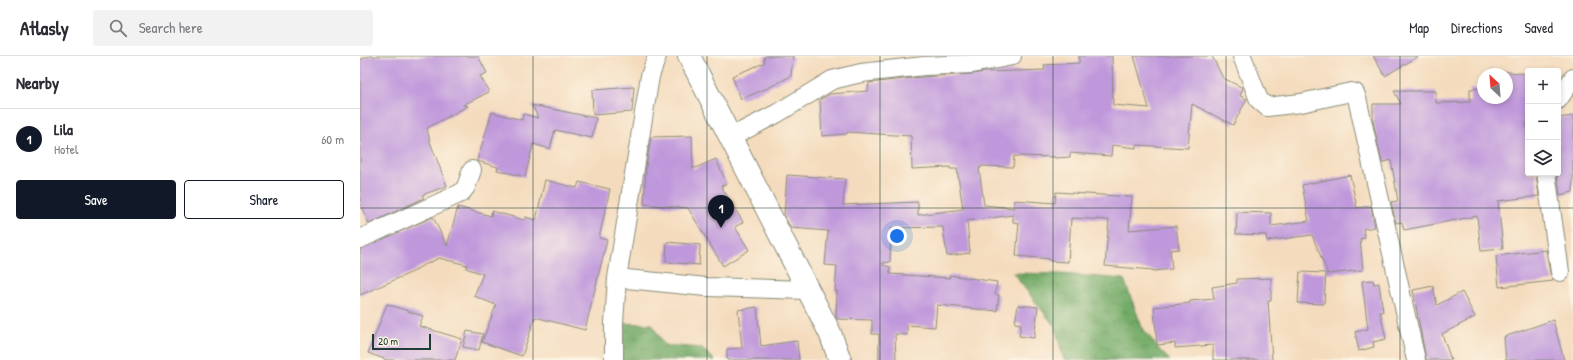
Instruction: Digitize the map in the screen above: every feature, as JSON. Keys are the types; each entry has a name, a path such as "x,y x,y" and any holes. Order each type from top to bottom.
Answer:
{"street":[{"path":"614,360 614,323 617,278 650,76 657,56"},
{"path":"689,56 830,333 840,360"},
{"path":"731,137 776,114 832,80 861,73 924,66 972,64 1012,56"},
{"path":"1242,56 1259,100 1267,107 1301,103 1351,92 1355,93 1358,98 1416,360"},
{"path":"1564,98 1573,78"},
{"path":"360,239 461,193 466,187 472,170"},
{"path":"1546,176 1560,272"},
{"path":"617,278 706,287 808,290"}],"green space":[{"path":"1013,273 1061,274 1124,279 1142,327 1161,352 1170,360 1064,360 1055,327"},
{"path":"614,323 652,324 664,345 701,348 715,360 617,360"}],"building":[{"path":"369,56 478,56 487,73 480,76 489,92 463,105 468,106 427,128 430,142 447,186 422,195 424,198 369,224 360,204 360,60"},
{"path":"765,56 793,56 791,76 768,88 741,99 732,76 764,63"},
{"path":"1079,56 1112,56 1113,105 1149,108 1134,56 1212,56 1223,78 1243,88 1240,96 1247,99 1233,125 1192,104 1188,148 1136,145 1136,148 1112,145 1111,156 1070,153 1070,157 1055,158 1014,156 1013,167 981,166 981,168 979,168 984,205 1014,208 1014,200 1055,203 1056,192 1132,197 1129,230 1176,226 1179,249 1170,250 1172,269 1153,271 1105,266 1109,220 1071,218 1068,262 1016,256 1019,223 1013,222 1013,215 967,221 970,253 947,256 943,227 891,228 890,262 883,263 883,265 890,267 890,274 950,278 949,275 997,282 995,294 999,295 997,311 937,305 935,327 907,325 907,335 895,334 896,360 879,360 879,334 872,334 872,320 837,319 836,317 837,291 835,291 837,266 825,265 828,231 791,228 784,216 787,175 845,179 843,205 918,202 918,215 963,209 957,169 950,169 950,167 912,169 911,136 847,132 847,134 822,136 820,100 830,94 868,91 869,83 984,72 1045,70 1044,65 1079,63"},
{"path":"1373,56 1419,56 1385,76"},
{"path":"1513,72 1525,74 1525,176 1536,176 1539,196 1498,201 1503,249 1481,251 1477,216 1404,230 1402,222 1396,223 1391,202 1398,201 1391,160 1382,163 1373,121 1373,104 1401,104 1394,91 1436,91 1436,103 1470,102 1470,89 1477,88 1477,104 1513,104"},
{"path":"634,87 632,112 593,115 592,90"},
{"path":"532,105 596,118 592,138 555,130 550,149 533,144 525,177 497,170 498,167 477,161 492,112 522,120 523,114 538,118"},
{"path":"1573,116 1573,192 1560,195 1557,176 1561,176 1561,118"},
{"path":"692,136 693,169 716,159 727,184 721,186 743,222 735,227 749,250 723,266 688,208 644,204 646,167 651,137"},
{"path":"1350,175 1357,208 1371,206 1375,227 1363,229 1365,238 1360,239 1363,270 1328,274 1312,235 1267,241 1266,235 1236,234 1237,212 1271,213 1271,226 1309,221 1302,185"},
{"path":"545,180 577,188 579,182 610,189 599,238 607,240 585,330 535,317 522,356 482,342 496,305 474,296 483,274 466,268 467,265 439,258 416,269 417,270 360,295 360,249 433,217 447,246 458,207 491,216 492,211 524,220 525,217 536,220"},
{"path":"667,242 700,245 699,265 666,262"},
{"path":"1546,250 1553,281 1499,287 1496,256"},
{"path":"1300,272 1326,273 1324,304 1298,303"},
{"path":"1271,278 1271,301 1268,301 1272,360 1213,360 1213,345 1175,348 1175,343 1157,345 1154,307 1214,299 1212,287 1237,283 1237,279"},
{"path":"1373,280 1374,284 1379,283 1383,312 1380,312 1386,339 1373,342 1374,347 1359,351 1355,332 1368,329 1362,281"},
{"path":"1433,286 1437,305 1462,292 1475,317 1442,334 1451,360 1426,360 1413,290"},
{"path":"387,304 423,316 419,326 462,339 455,360 387,360 368,353"},
{"path":"1018,305 1038,307 1034,338 1019,336 1021,324 1015,323"},
{"path":"757,307 761,346 797,341 799,360 727,360 727,349 742,348 738,310"},
{"path":"1553,320 1564,360 1506,360 1504,337"},
{"path":"467,331 483,334 479,350 463,347"}],"place":[{"name":"Lila","path":"721,228"}]}
